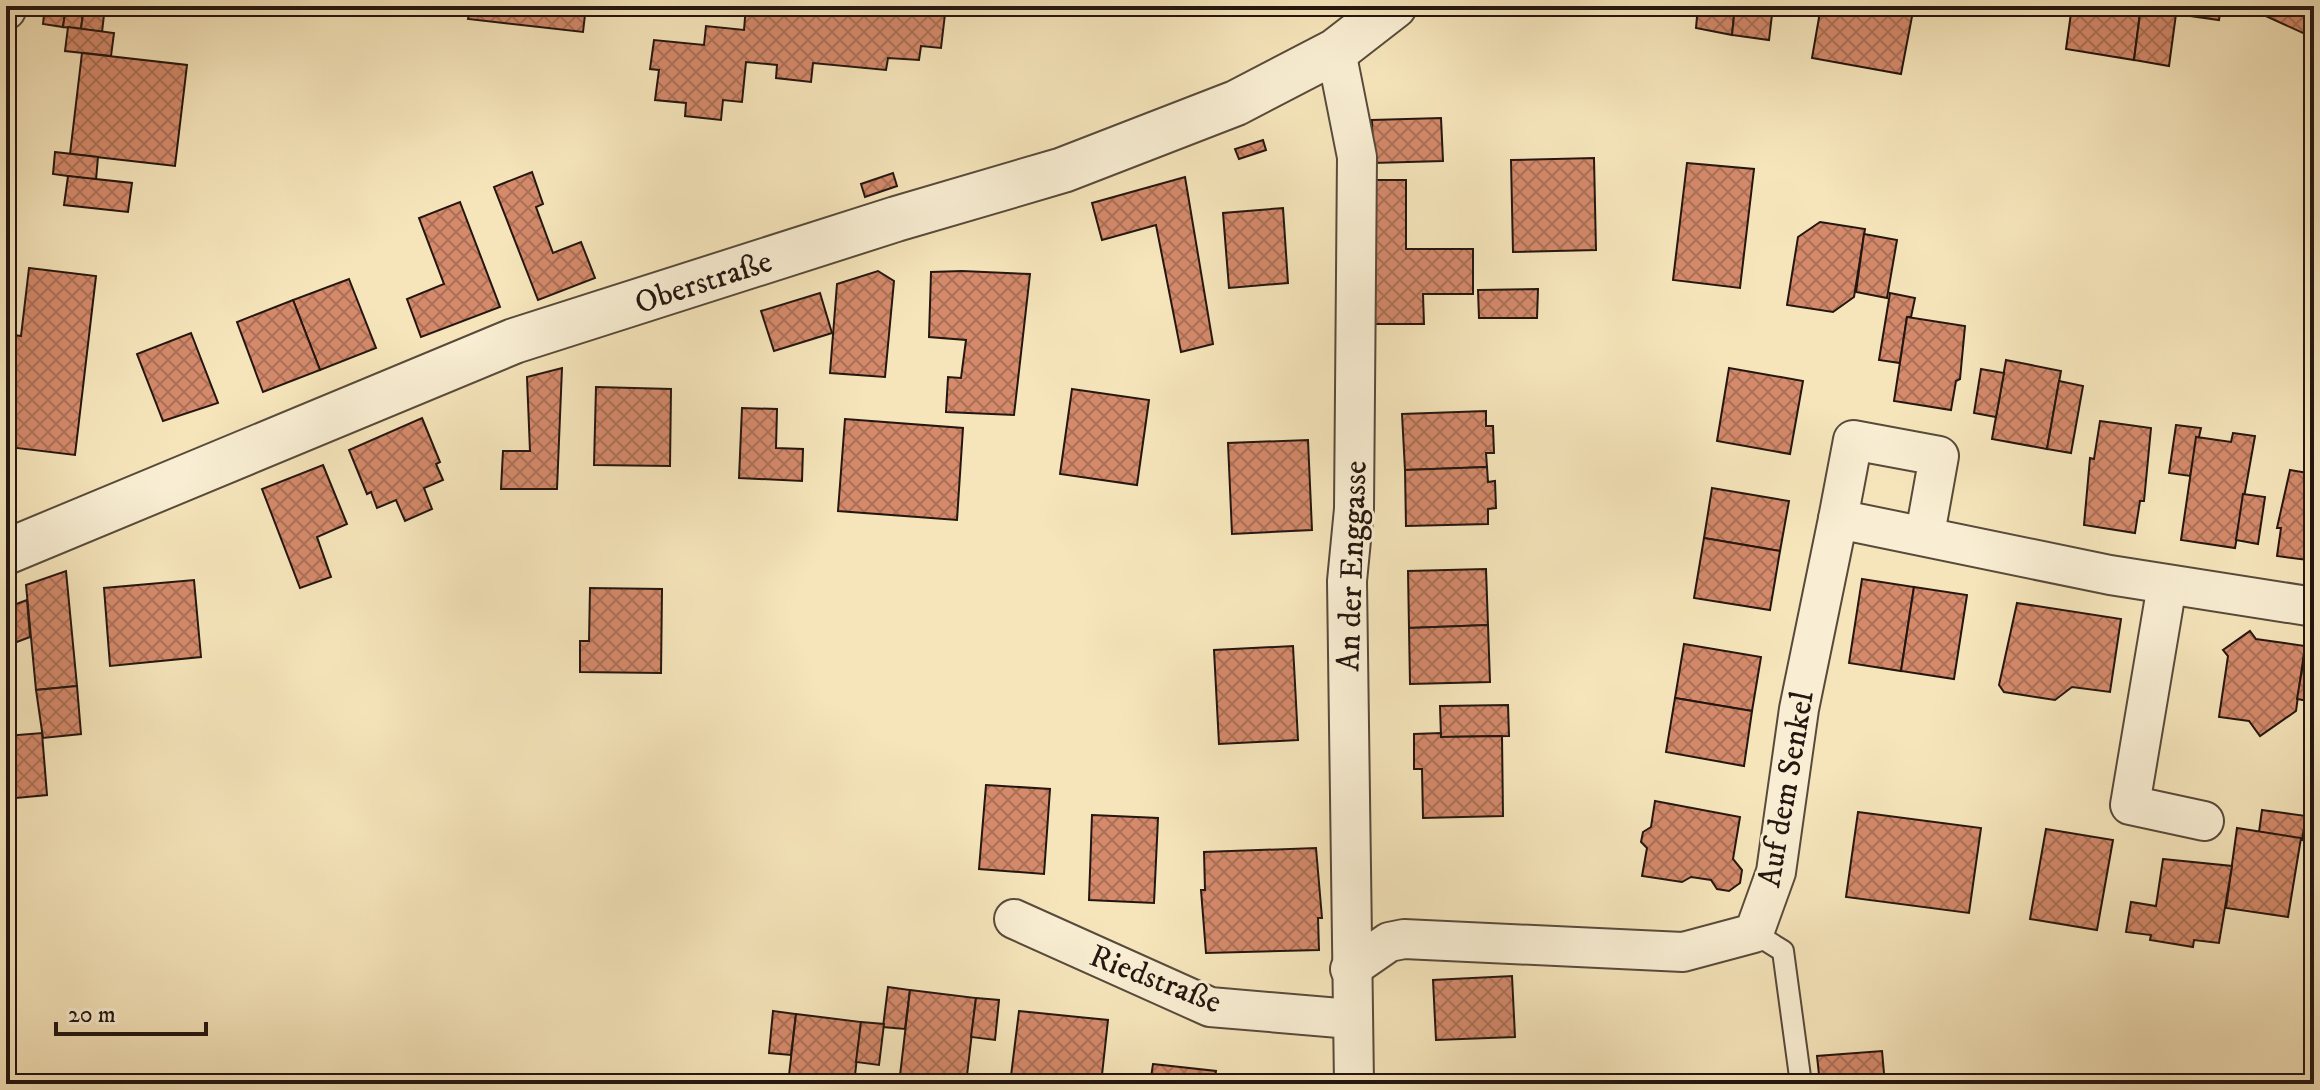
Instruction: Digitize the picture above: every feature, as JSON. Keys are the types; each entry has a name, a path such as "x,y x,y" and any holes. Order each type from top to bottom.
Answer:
{"street":[{"name":"Oberstraße","path":"6,552 514,341 881,223 1063,170 1236,103 1336,51 1394,6"},
{"name":"An der Enggasse","path":"1336,51 1357,157 1354,509 1347,581 1354,1084"},
{"name":"Auf dem Senkel","path":"1350,969 1389,942 1404,939 1683,952 1754,933 1776,872 1799,709 1853,440 1939,456 1925,534"},
{"path":"1838,519 1925,534 2167,585 2314,607"},
{"path":"2167,585 2130,805 2204,821"},
{"name":"Riedstraße","path":"1014,919 1210,1007 1351,1019"}],"lane":[{"path":"1754,933 1783,951 1801,1084"}],"building":[{"path":"45,6 66,6 63,27 43,24"},
{"path":"66,6 84,6 81,29 63,27"},
{"path":"84,6 105,6 102,32 81,29"},
{"path":"430,6 586,6 583,32 468,19 469,15 430,11"},
{"path":"746,6 915,6 915,11 945,14 941,48 921,46 919,60 888,58 886,70 813,63 811,82 776,78 777,65 746,62 742,102 723,100 721,120 685,116 686,103 655,100 659,70 650,69 654,40 704,45 706,26 744,30"},
{"path":"1698,6 1735,6 1732,35 1696,28"},
{"path":"1735,6 1773,6 1769,40 1732,35"},
{"path":"1821,6 1914,6 1901,74 1812,58"},
{"path":"2072,6 2141,6 2134,60 2066,49"},
{"path":"2141,6 2221,6 2219,20 2176,14 2169,66 2134,60"},
{"path":"2262,6 2314,6 2314,38 2259,13"},
{"path":"68,27 114,33 111,56 65,51"},
{"path":"82,53 187,65 175,166 70,154"},
{"path":"1441,118 1443,161 1373,163 1372,120"},
{"path":"1263,140 1266,150 1239,159 1235,149"},
{"path":"55,152 98,157 96,180 53,174"},
{"path":"1594,158 1596,250 1513,252 1511,160"},
{"path":"1687,163 1754,169 1740,288 1673,280"},
{"path":"532,172 543,204 536,207 553,253 581,242 595,278 538,300 494,187"},
{"path":"893,173 897,186 865,197 861,184"},
{"path":"68,176 132,183 128,212 64,205"},
{"path":"1185,177 1213,344 1181,352 1156,225 1102,240 1092,203"},
{"path":"1373,180 1406,180 1406,249 1473,249 1473,294 1423,294 1424,324 1373,324"},
{"path":"460,202 500,307 421,337 407,299 444,284 419,218"},
{"path":"1283,208 1288,283 1229,288 1223,213"},
{"path":"1820,222 1865,229 1854,297 1833,312 1787,305 1798,237"},
{"path":"1864,234 1897,240 1887,298 1856,292"},
{"path":"29,268 96,276 75,455 8,447 16,379 9,378 14,335 21,336"},
{"path":"878,271 894,281 885,377 830,373 837,284"},
{"path":"931,272 1030,274 1014,415 946,412 948,377 961,378 966,340 929,337"},
{"path":"349,279 376,348 320,370 293,300"},
{"path":"1538,289 1537,318 1479,318 1478,290"},
{"path":"820,293 832,333 774,351 761,311"},
{"path":"1890,293 1915,298 1911,317 1907,317 1900,363 1879,360"},
{"path":"293,300 320,370 263,392 237,322"},
{"path":"1907,317 1965,326 1960,379 1956,381 1951,410 1894,401"},
{"path":"191,333 218,403 163,421 137,354"},
{"path":"2006,360 2061,371 2047,449 1992,439"},
{"path":"562,368 557,489 501,489 503,451 530,451 527,377"},
{"path":"1729,368 1803,381 1790,454 1717,441"},
{"path":"1981,369 2004,373 1996,417 1974,413"},
{"path":"2059,381 2083,386 2071,453 2047,449"},
{"path":"596,387 671,389 670,466 594,465"},
{"path":"1072,389 1149,400 1137,485 1060,474"},
{"path":"742,408 777,409 776,448 803,449 802,481 739,478"},
{"path":"1486,411 1486,426 1493,426 1494,453 1486,453 1487,467 1405,470 1402,414"},
{"path":"422,418 440,462 436,464 443,480 424,488 432,509 405,521 396,500 377,508 371,492 367,494 349,450"},
{"path":"845,419 963,428 957,520 838,511"},
{"path":"2100,421 2151,428 2144,501 2140,501 2135,533 2084,525 2090,458 2094,459"},
{"path":"2176,425 2201,428 2190,476 2169,473"},
{"path":"2233,433 2255,436 2235,548 2181,540 2196,437 2231,442"},
{"path":"1308,440 1312,530 1232,534 1228,443"},
{"path":"323,465 347,524 317,537 331,577 300,588 262,489"},
{"path":"1487,467 1488,482 1495,481 1496,508 1488,509 1488,524 1406,526 1405,470"},
{"path":"2290,470 2314,474 2314,555 2308,554 2307,560 2277,556 2281,528 2277,528"},
{"path":"1712,488 1789,501 1780,551 1704,538"},
{"path":"2243,494 2265,497 2258,544 2236,540"},
{"path":"1704,538 1780,551 1770,610 1694,598"},
{"path":"1486,569 1488,625 1409,628 1408,571"},
{"path":"66,571 77,686 36,690 26,585"},
{"path":"1862,579 1914,587 1901,671 1849,663"},
{"path":"194,580 201,657 110,666 104,588"},
{"path":"1914,587 1967,595 1954,679 1901,671"},
{"path":"590,588 662,589 661,673 580,672 580,641 589,641"},
{"path":"27,600 30,637 6,646 6,608"},
{"path":"2017,603 2121,619 2110,692 2072,687 2055,700 2004,692 1999,685"},
{"path":"1488,625 1490,682 1410,684 1409,628"},
{"path":"2250,631 2256,639 2305,646 2296,711 2260,736 2249,721 2219,717 2228,656 2223,650"},
{"path":"1684,644 1761,657 1752,711 1675,698"},
{"path":"1293,646 1298,740 1219,744 1214,650"},
{"path":"2305,652 2314,653 2314,702 2297,699"},
{"path":"77,686 81,734 43,738 36,690"},
{"path":"1675,698 1752,711 1744,766 1666,752"},
{"path":"1508,705 1509,736 1441,737 1440,706"},
{"path":"42,733 47,795 6,799 6,736"},
{"path":"1441,733 1441,737 1502,736 1503,816 1423,818 1422,769 1414,769 1414,734"},
{"path":"986,785 1050,789 1044,874 979,869"},
{"path":"1655,801 1740,817 1733,859 1742,870 1740,883 1729,891 1717,889 1711,880 1691,877 1682,882 1642,876 1647,848 1641,842 1643,832 1651,827"},
{"path":"2262,810 2306,816 2302,840 2259,832"},
{"path":"1858,812 1981,828 1969,913 1846,897"},
{"path":"1092,815 1158,818 1154,903 1089,900"},
{"path":"2237,828 2301,838 2288,917 2226,908"},
{"path":"2046,829 2113,840 2097,930 2030,919"},
{"path":"1316,848 1322,918 1318,918 1319,950 1206,953 1201,890 1205,890 1204,852"},
{"path":"2163,859 2232,866 2219,943 2194,940 2193,947 2150,940 2151,935 2126,932 2131,902 2156,906"},
{"path":"1512,976 1515,1037 1436,1040 1433,980"},
{"path":"888,987 910,990 905,1029 883,1027"},
{"path":"910,990 976,998 966,1084 899,1084"},
{"path":"976,998 999,1000 995,1040 971,1037"},
{"path":"773,1011 796,1014 791,1055 769,1053"},
{"path":"1019,1011 1108,1020 1101,1084 1010,1084"},
{"path":"796,1014 861,1022 854,1084 788,1084"},
{"path":"861,1022 884,1024 879,1065 856,1062"},
{"path":"1882,1051 1885,1084 1820,1084 1817,1056"},
{"path":"1153,1064 1216,1071 1214,1084 1150,1084"},
{"path":"1263,1079 1324,1083 1324,1084 1262,1084"}]}
